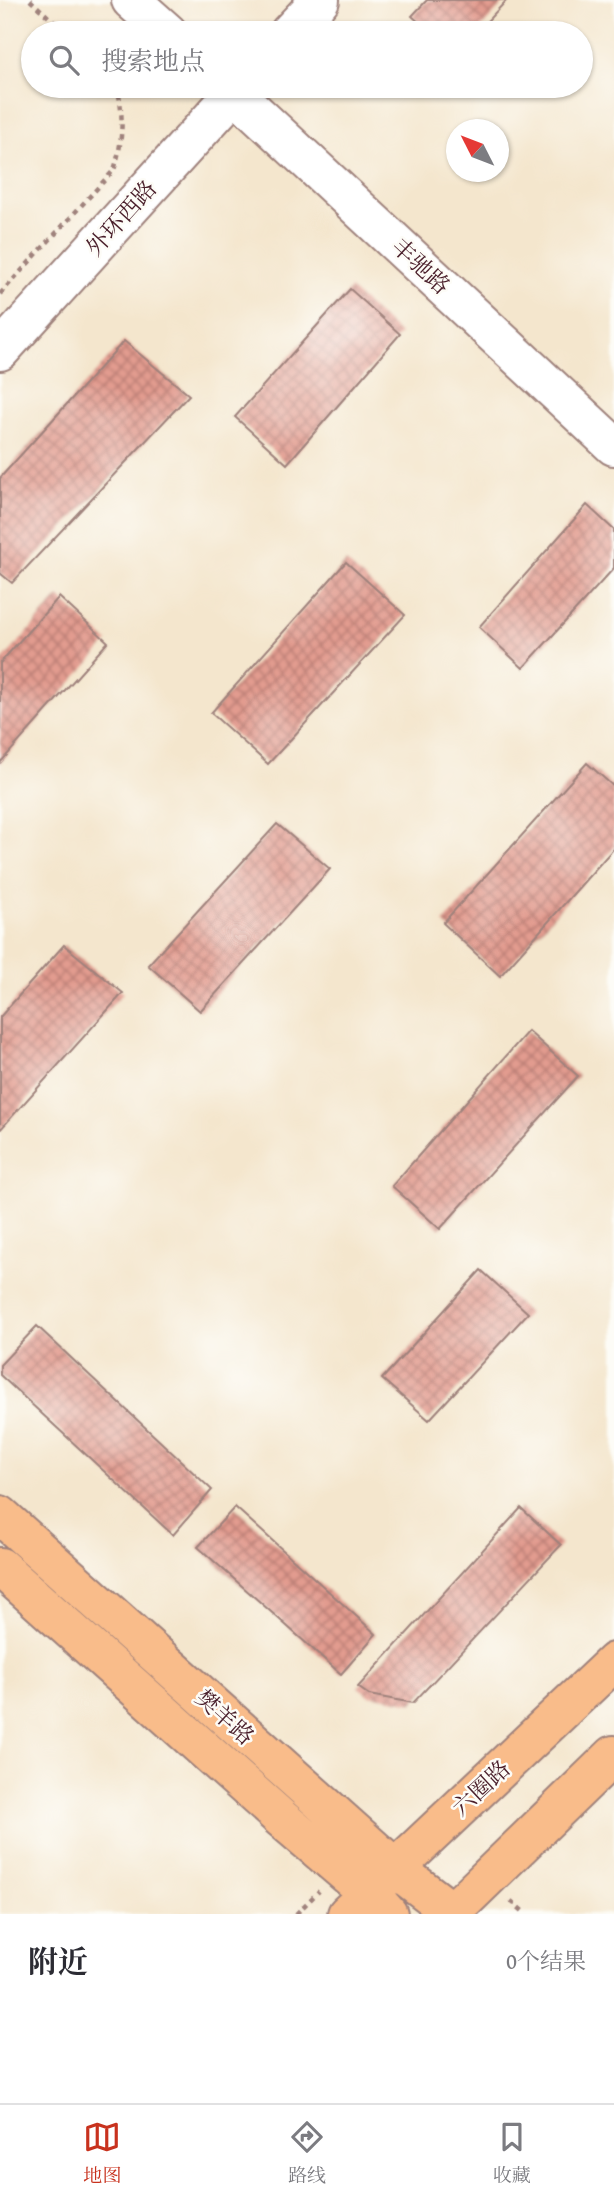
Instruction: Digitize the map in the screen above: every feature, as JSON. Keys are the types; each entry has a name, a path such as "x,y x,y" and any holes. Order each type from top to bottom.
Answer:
{"main road":[{"name":"樊羊路","path":"0,1515 375,1898"},
{"name":"樊羊路","path":"0,1567 272,1810 375,1898 453,1913"},
{"name":"六圈路","path":"375,1898 614,1662"},
{"path":"453,1913 614,1755"}],"street":[{"path":"131,0 155,21"},
{"path":"300,21 320,0"},
{"name":"外环西路","path":"0,351 225,98"},
{"name":"丰驰路","path":"245,98 614,446"}],"path":[{"path":"30,0 53,21"},
{"path":"0,294 114,170 120,152 122,127 120,98"}],"building":[{"path":"427,0 507,0 487,21 418,21 412,16"},
{"path":"350,289 400,334 287,464 235,417"},
{"path":"124,341 189,395 12,583 0,573 0,478"},
{"path":"587,505 614,530 614,568 523,668 479,627"},
{"path":"346,562 405,615 268,764 211,713"},
{"path":"59,597 108,642 0,763 0,663"},
{"path":"587,763 614,787 614,848 500,976 443,923"},
{"path":"277,824 330,869 200,1011 148,965"},
{"path":"64,945 123,993 0,1130 0,1017"},
{"path":"528,1031 578,1076 440,1229 392,1186"},
{"path":"481,1270 528,1313 429,1420 382,1379"},
{"path":"37,1326 212,1490 173,1535 0,1375 0,1365"},
{"path":"235,1507 376,1634 341,1674 198,1547"},
{"path":"521,1508 561,1545 413,1703 369,1695 358,1687"}]}
